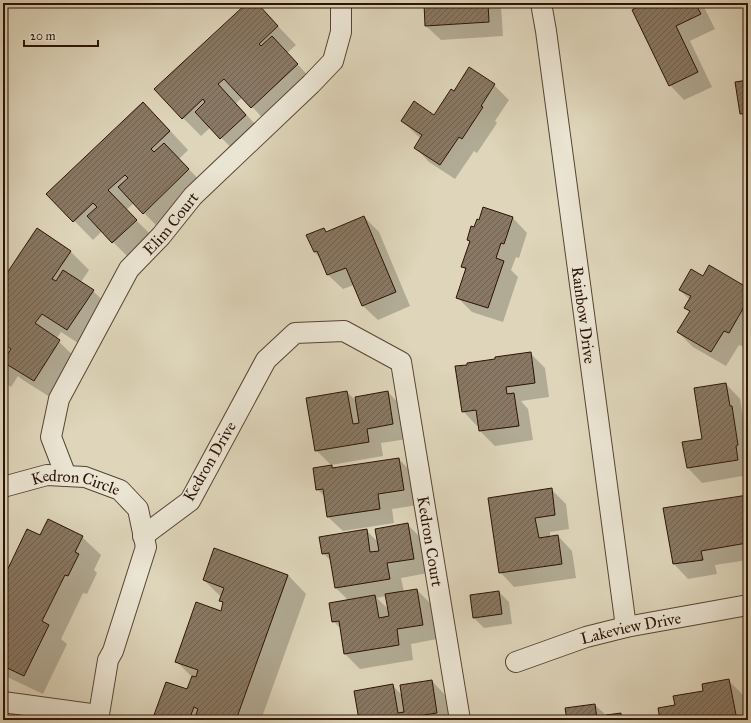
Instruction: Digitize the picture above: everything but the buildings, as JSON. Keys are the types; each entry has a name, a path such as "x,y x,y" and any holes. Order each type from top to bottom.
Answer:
{"street":[{"name":"Elim Court","path":"66,476 51,437 58,399 129,269 161,236 193,196 312,84 333,61 341,32 341,3"},
{"name":"Rainbow Drive","path":"541,3 626,627"},
{"name":"Kedron Drive","path":"143,536 190,501 266,360 295,332 344,331 401,362"},
{"name":"Kedron Court","path":"401,362 460,720"},
{"name":"Kedron Circle","path":"3,487 47,475 84,477 120,490 138,509 143,536"},
{"path":"3,702 98,717 108,660 113,651 146,547 143,536"},
{"name":"Lakeview Drive","path":"516,662 586,637 626,627 748,605"}]}
